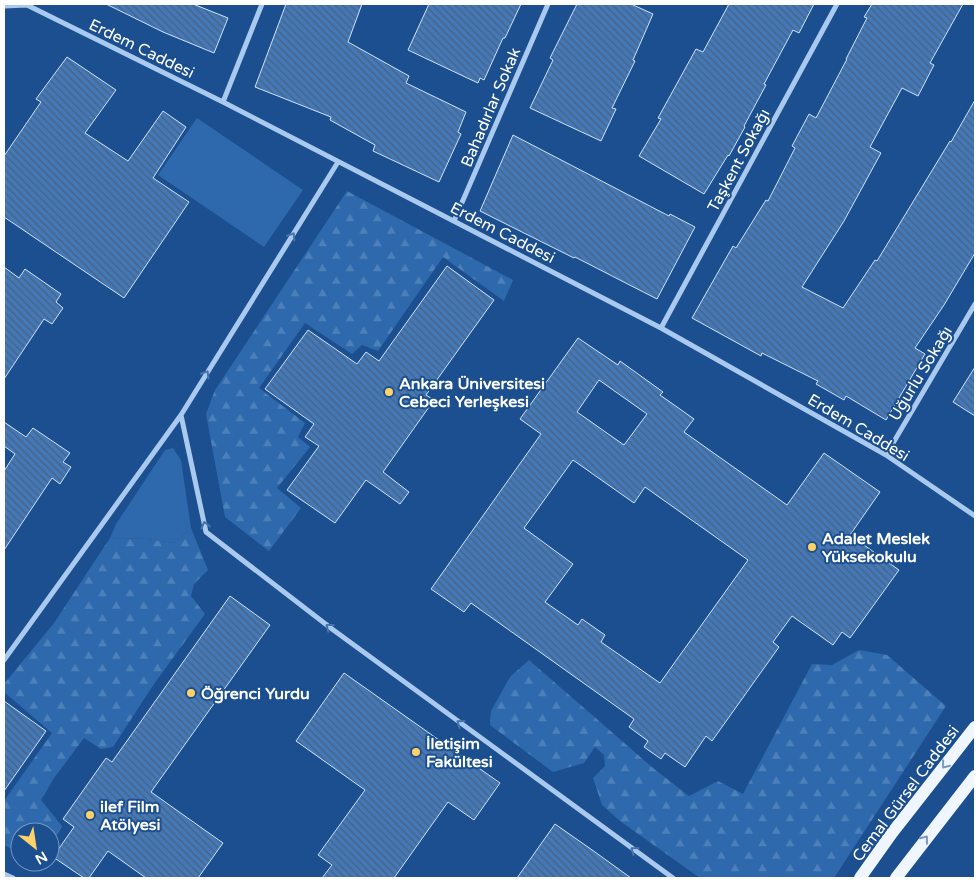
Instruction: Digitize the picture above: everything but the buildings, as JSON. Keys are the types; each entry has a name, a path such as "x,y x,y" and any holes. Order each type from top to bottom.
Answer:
{"main road":[{"name":"Cemal Gürsel Caddesi","path":"860,878 892,833 975,727"},
{"path":"896,878 975,776"}],"street":[{"name":"Erdem Caddesi","path":"4,6 25,4 223,102 661,328 886,455 975,516"},
{"path":"223,102 262,4"},
{"name":"Bahadırlar Sokak","path":"454,221 548,4"},
{"name":"Taşkent Sokağı","path":"661,328 837,4"},
{"path":"4,660 180,415 338,162"},
{"name":"Uğurlu Sokağı","path":"886,455 975,304"},
{"path":"180,415 206,532 332,629 673,878"},
{"path":"4,874 13,878"}],"green space":[{"path":"197,118 303,190 264,247 158,175"},
{"path":"347,191 513,280 504,301 443,257 378,351 362,345 352,354 305,323 259,388 305,423 298,437 310,447 277,488 301,508 269,551 225,517 206,414 215,390"},
{"path":"173,448 181,460 191,528 174,543 147,539 110,538 116,524 165,450"},
{"path":"191,528 208,570 194,584 191,596 205,614 154,684 113,747 101,749 84,738 54,778 41,800 59,822 10,822 10,848 4,845 4,801 52,733 4,692 4,684 54,623 110,538 147,539 174,543"},
{"path":"859,650 887,655 946,706 834,878 700,878 620,821 602,805 593,778 605,766 604,755 595,747 584,763 553,772 490,725 491,711 510,677 529,660 653,768 689,796 718,781 743,794 812,664 832,665"}],"place":[{"name":"Ankara Üniversitesi Cebeci Yerleşkesi","path":"389,392"},
{"name":"Adalet Meslek Yüksekokulu","path":"812,547"},
{"name":"Öğrenci Yurdu","path":"191,693"},
{"name":"İletişim Fakültesi","path":"416,752"},
{"name":"ilef Film Atölyesi","path":"90,815"}]}
